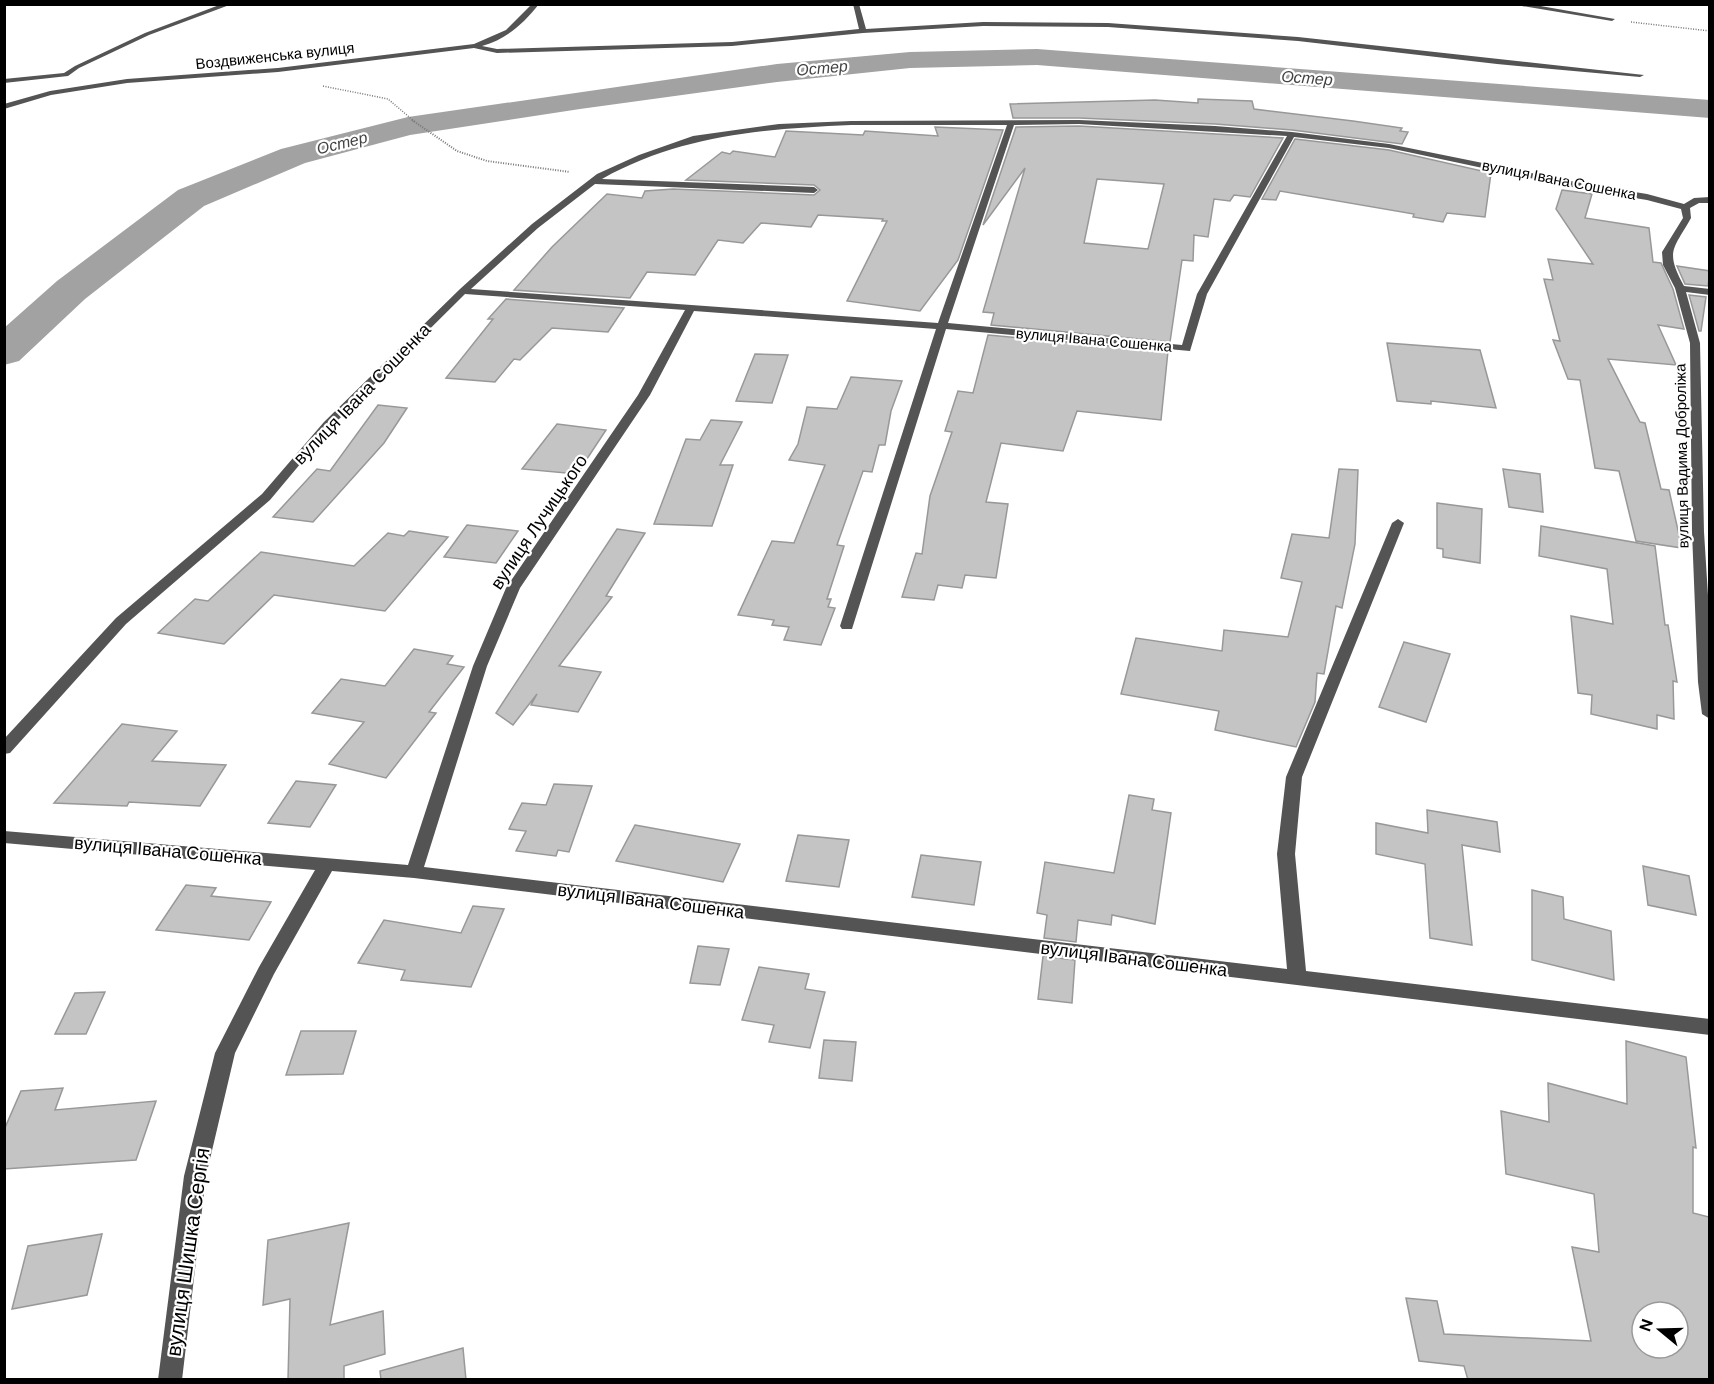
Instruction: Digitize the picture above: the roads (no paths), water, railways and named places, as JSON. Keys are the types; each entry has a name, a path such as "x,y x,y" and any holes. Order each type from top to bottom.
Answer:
{"street":[{"path":"50,93 66,75 77,67 147,34 229,4"},
{"name":"Воздвиженська вулиця","path":"4,107 50,93 127,81 278,70 474,46 491,42 511,31 536,4"},
{"path":"856,4 863,31"},
{"path":"1514,4 1612,19"},
{"path":"474,46 497,51 692,46 863,31 982,24 1108,25 1298,39 1450,57 1640,75"},
{"path":"4,81 76,76"},
{"path":"87,77 127,81"},
{"name":"вулиця Івана Сошенка","path":"4,749 121,621 266,497 328,424 463,291 536,226 597,179 642,157 696,138 779,126 851,123 1154,124 1292,134 1389,146 1591,188 1647,197 1684,207"},
{"path":"847,626 942,326 1011,123"},
{"name":"вулиця Івана Сошенка","path":"463,291 942,326 1186,349 1202,294 1292,134"},
{"path":"597,179 814,190"},
{"path":"1684,207 1697,200 1710,200"},
{"name":"вулиця Вадима Доброліжа","path":"1684,207 1687,218 1667,252 1668,265 1680,288 1695,343 1704,406 1698,532 1705,682 1710,714"},
{"path":"1680,288 1710,292"},
{"name":"вулиця Лучицького","path":"414,872 480,666 513,588 644,395 691,308"},
{"path":"1297,978 1286,854 1294,777 1398,523"},
{"name":"вулиця Івана Сошенка","path":"4,837 414,872 1710,1027"},
{"name":"вулиця Шишка Сергія","path":"170,1380 195,1176 225,1053 266,972 327,864"}],"waterway":[{"name":"Остер","path":"4,352 71,290 191,198 293,156 408,126 580,100 777,73 910,60 1037,57 1710,109"}]}
